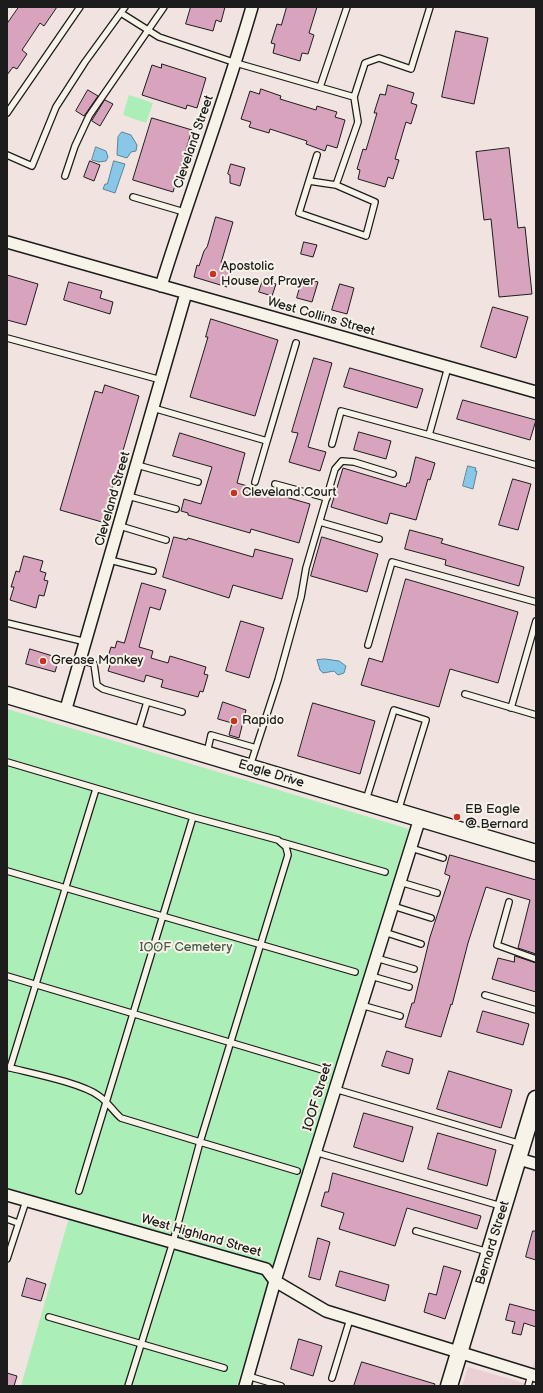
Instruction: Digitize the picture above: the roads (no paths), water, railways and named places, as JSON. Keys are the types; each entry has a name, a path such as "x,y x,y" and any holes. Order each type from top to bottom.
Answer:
{"street":[{"name":"Cleveland Street","path":"161,286 184,212 236,62 252,7"},
{"name":"West Collins Street","path":"7,242 536,392"},
{"name":"Cleveland Street","path":"65,712 120,526 186,293"},
{"name":"Eagle Drive","path":"7,695 536,852"},
{"name":"IOOF Street","path":"247,1381 275,1281 420,818"},
{"name":"Bernard Street","path":"449,1386 536,1099"},
{"path":"521,1152 536,1164"},
{"name":"West Highland Street","path":"7,1195 266,1269 275,1281 326,1311 534,1376"}],"lane":[{"path":"7,113 80,7"},
{"path":"7,155 32,166 56,107 85,62 125,7"},
{"path":"65,176 75,146 89,116 149,31 164,7"},
{"path":"320,87 347,7"},
{"path":"336,185 358,122 354,97 365,63 379,58 411,68 430,7"},
{"path":"121,13 159,37 236,62 354,97"},
{"path":"309,181 336,185 375,202 366,236 299,213 317,155"},
{"path":"133,197 184,212"},
{"path":"7,338 161,380"},
{"path":"255,482 296,343"},
{"path":"429,435 448,367"},
{"path":"153,408 267,441"},
{"path":"332,444 341,411 536,466"},
{"path":"249,768 278,680 335,469 342,461 354,462 392,474"},
{"path":"137,465 198,482"},
{"path":"275,484 327,498"},
{"path":"128,496 176,509"},
{"path":"320,522 378,538"},
{"path":"120,526 166,540"},
{"path":"110,560 153,572"},
{"path":"368,645 392,562 536,602"},
{"path":"511,708 536,621"},
{"path":"7,623 86,642"},
{"path":"80,660 94,664 97,685 103,689 182,712"},
{"path":"465,694 536,715"},
{"path":"137,734 147,702"},
{"path":"366,802 394,710 426,720 398,812"},
{"path":"207,755 211,734 256,748"},
{"path":"7,762 385,872"},
{"path":"96,789 36,984 8,1067 87,1089 106,1101 112,1111 121,1118 297,1171"},
{"path":"79,1191 193,817"},
{"path":"128,1386 173,1242 200,1142 262,944 287,858 286,847 281,842"},
{"path":"411,848 443,858"},
{"path":"7,872 262,944 355,972"},
{"path":"400,882 437,893"},
{"path":"509,902 497,944 536,959"},
{"path":"393,906 431,918"},
{"path":"384,932 421,944"},
{"path":"376,958 414,969"},
{"path":"7,976 326,1071"},
{"path":"370,976 409,988"},
{"path":"485,994 536,1010"},
{"path":"362,1005 400,1016"},
{"path":"335,1089 521,1152"},
{"path":"315,1152 504,1207"},
{"path":"7,1258 26,1200"},
{"path":"7,1219 18,1223"},
{"path":"416,1231 490,1252"},
{"path":"49,1316 224,1368"},
{"path":"332,1378 350,1319"},
{"path":"528,1386 534,1376"},
{"path":"247,1381 281,1386"}],"water":[{"path":"122,132 131,135 137,145 136,151 131,152 127,158 117,155 118,137"},
{"path":"96,147 106,151 108,157 106,161 99,162 92,160"},
{"path":"114,161 125,164 115,193 103,189 105,184 107,184"},
{"path":"468,466 476,468 475,471 477,471 473,489 463,486"},
{"path":"325,659 339,661 346,666 344,673 338,675 334,671 323,673 320,670 317,660"}],"place":[{"name":"Apostolic House of Prayer","path":"213,274"},
{"name":"Cleveland Court","path":"234,493"},
{"name":"Grease Monkey","path":"43,661"},
{"name":"Rapido","path":"234,721"},
{"name":"EB Eagle @ Bernard","path":"457,817"}],"park label":[{"name":"IOOF Cemetery","path":"186,948"}]}
